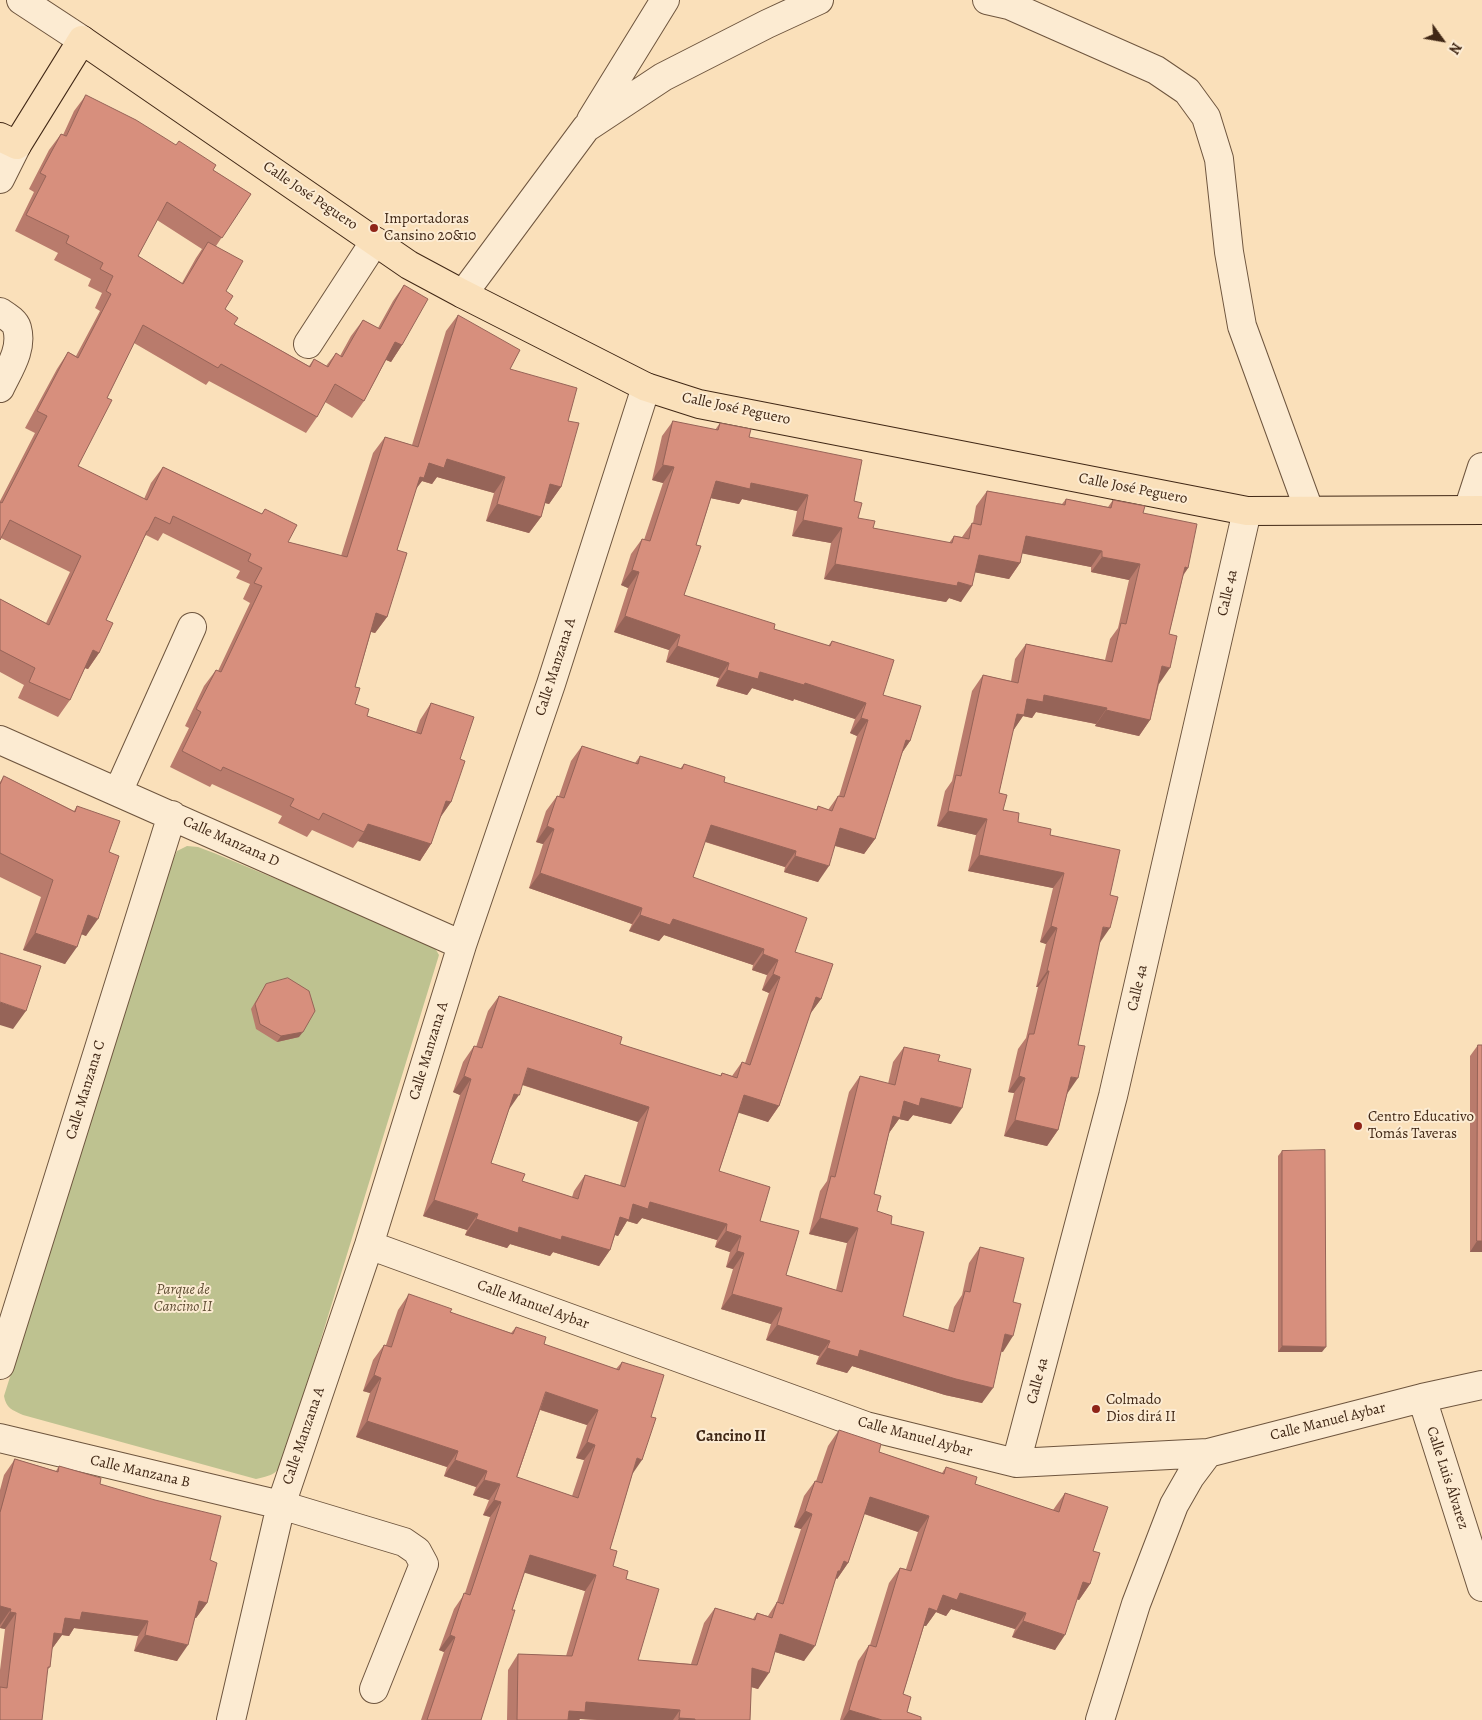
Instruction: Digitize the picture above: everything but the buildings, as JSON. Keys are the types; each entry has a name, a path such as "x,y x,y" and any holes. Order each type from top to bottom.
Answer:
{"main road":[{"path":"8,141 82,40"},
{"name":"Calle José Peguero","path":"82,40 409,265 646,387 699,404 1246,511 1475,510"}],"street":[{"path":"20,0 82,40"},
{"path":"463,294 586,128 665,0"},
{"path":"586,128 663,77 819,0"},
{"path":"988,0 1009,5 1156,70 1186,91 1206,118 1219,160 1229,252 1242,326 1309,510"},
{"path":"0,179 8,141"},
{"path":"308,344 375,241"},
{"path":"0,312 12,320 17,327 18,350 0,388"},
{"name":"Calle Manzana A","path":"231,1720 281,1505 369,1245 462,944 551,684 646,387"},
{"path":"1475,510 1482,467"},
{"name":"Calle 4a","path":"1016,1463 1114,1096 1246,511"},
{"path":"118,792 192,627"},
{"name":"Calle Manzana D","path":"0,740 462,944"},
{"name":"Calle Manzana C","path":"0,1365 172,815"},
{"name":"Calle Manuel Aybar","path":"369,1245 866,1426 1016,1463 1208,1453 1422,1398 1482,1385"},
{"name":"Calle Luis Álvarez","path":"1422,1398 1482,1586"},
{"name":"Calle Manzana B","path":"0,1438 281,1505 404,1542 417,1552 424,1564 374,1688"},
{"path":"1100,1720 1136,1604 1174,1505 1190,1476 1208,1453"}],"green space":[{"name":"Parque de Cancino II","path":"187,846 198,847 214,853 415,937 435,948 439,955 285,1456 278,1470 268,1476 256,1479 23,1415 10,1408 4,1396 172,862 177,851"}],"place":[{"name":"Importadoras Cansino 20&10","path":"374,228"},
{"name":"Centro Educativo Tomás Taveras","path":"1358,1126"},
{"name":"Colmado Dios dirá II","path":"1096,1409"}],"district":[{"name":"Cancino II","path":"731,1437"}]}
